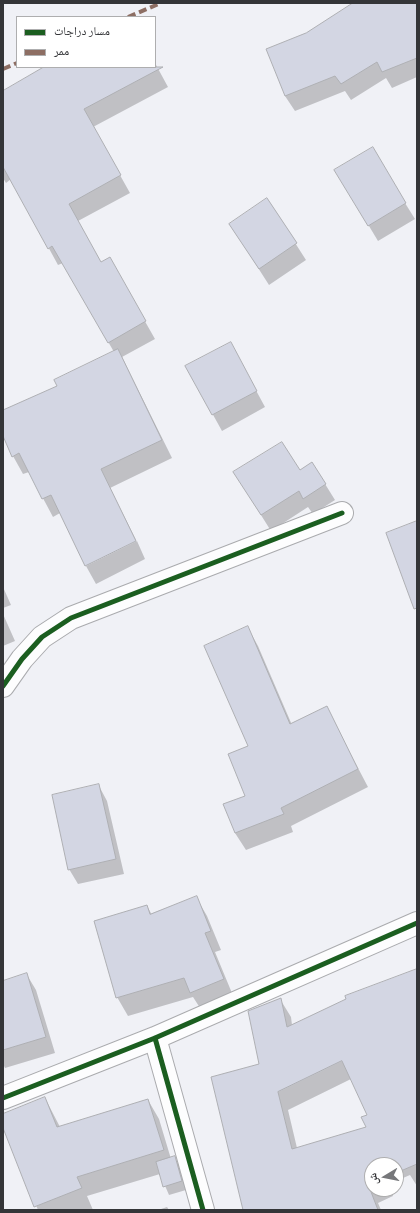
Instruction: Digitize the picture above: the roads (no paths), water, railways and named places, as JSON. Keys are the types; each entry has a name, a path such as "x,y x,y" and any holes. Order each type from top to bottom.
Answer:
{"street":[{"path":"3,686 22,659 42,637 71,618 342,514"},
{"path":"3,1098 155,1038 417,923"},
{"path":"155,1038 203,1210"}]}
